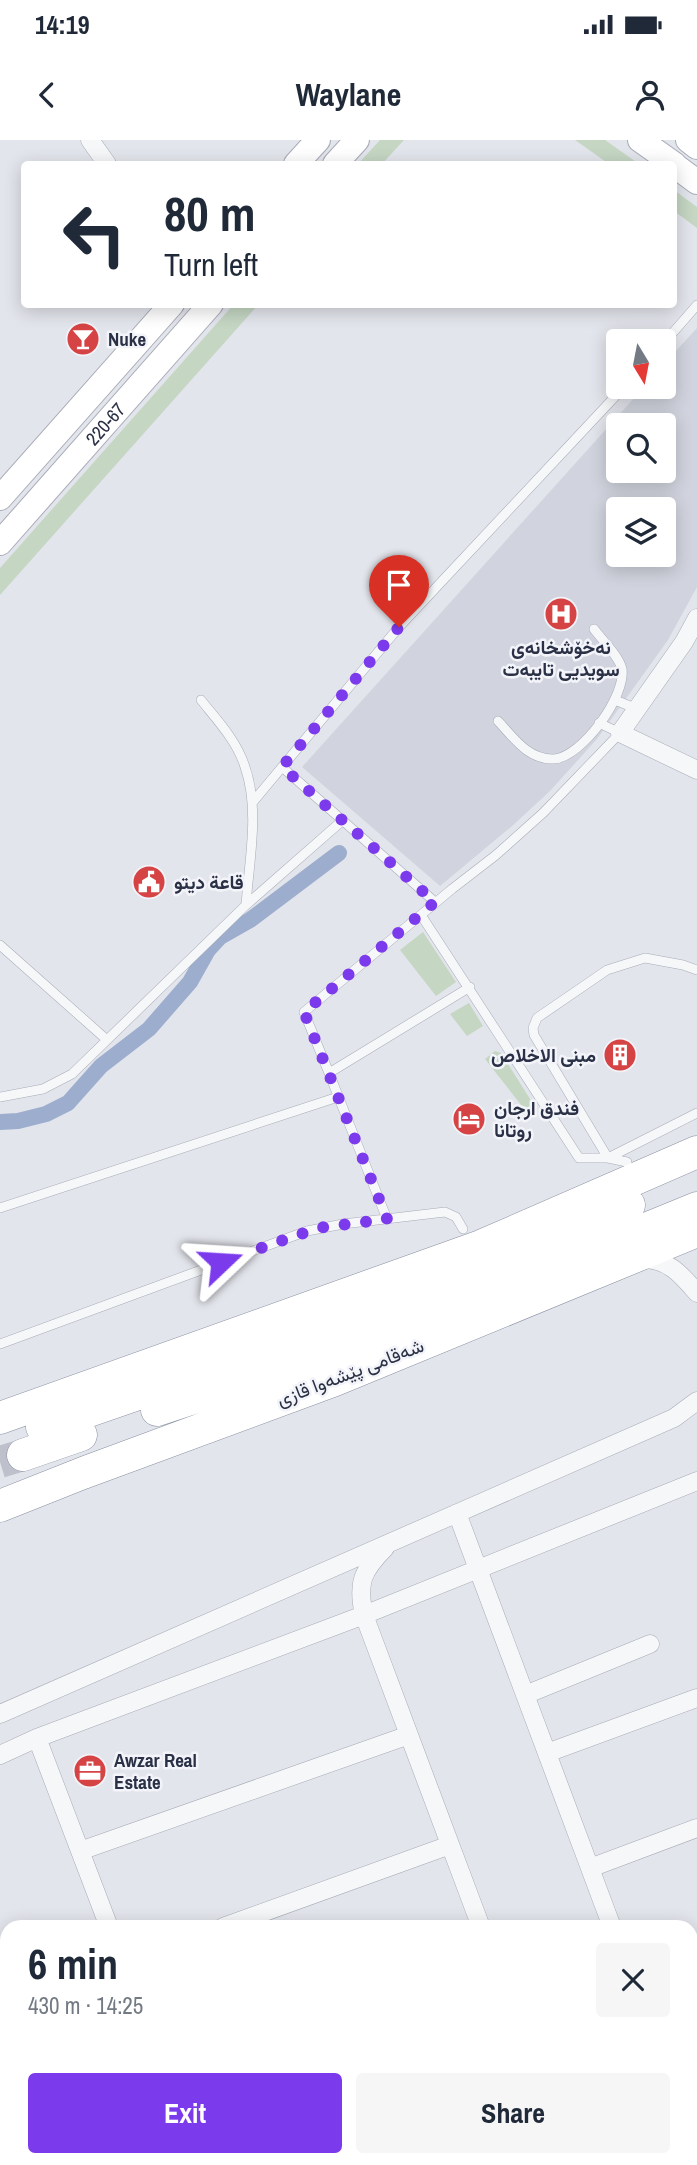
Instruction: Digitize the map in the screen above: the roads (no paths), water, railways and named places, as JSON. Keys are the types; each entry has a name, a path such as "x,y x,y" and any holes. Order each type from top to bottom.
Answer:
{"highway":[{"path":"9,1424 617,1160 697,1133"},
{"path":"9,1424 481,1246 697,1152"},
{"path":"9,1424 295,1339 521,1253 697,1174"},
{"name":"شەقامی پێشەوا قازی","path":"9,1424 303,1362 543,1271 697,1208"},
{"name":"شەقامی پێشەوا قازی","path":"0,1506 335,1380 697,1231"},
{"path":"0,1520 27,1502 120,1459"},
{"path":"0,1485 33,1483 83,1473"}],"street":[{"path":"90,140 105,161"},
{"path":"299,161 318,140"},
{"path":"338,161 357,140"},
{"path":"640,140 669,161"},
{"path":"688,140 697,146"},
{"path":"677,167 697,182"},
{"name":"220-67","path":"0,498 168,308"},
{"name":"220-67","path":"0,543 207,308"},
{"path":"697,618 684,642 620,733 697,770"},
{"path":"627,1261 650,1259 669,1265 682,1275 697,1293"},
{"path":"0,1714 674,1418 697,1401"},
{"path":"0,1755 37,1738 477,1571 697,1481"},
{"path":"457,1513 609,1920"},
{"path":"390,1543 371,1562 362,1577 359,1594 364,1615 478,1920"},
{"path":"525,1695 650,1644"},
{"path":"547,1753 697,1698"},
{"path":"80,1851 410,1735"},
{"path":"37,1738 106,1920"},
{"path":"590,1868 697,1828"},
{"path":"242,1920 450,1845"}],"lane":[{"path":"676,329 697,305"},
{"path":"252,803 399,627 613,399"},
{"path":"498,720 528,752 554,759 576,749 599,723 615,700 622,683 621,666 594,629"},
{"path":"201,700 221,724 245,766 252,803 247,905"},
{"path":"615,700 637,709"},
{"path":"387,1219 304,1012 435,902 496,855 543,813 620,733 599,723"},
{"path":"282,767 435,902"},
{"path":"0,1097 43,1089 63,1080 247,905 343,820"},
{"path":"421,915 579,1158 617,1160 697,1113"},
{"path":"0,945 107,1040"},
{"path":"617,1160 534,1035 533,1028 537,1018 607,970 645,958 697,970"},
{"path":"329,1073 470,987"},
{"path":"0,1208 338,1097"},
{"path":"0,1344 307,1231 449,1213 456,1217 463,1229"}],"waterway":[{"path":"0,1122 46,1114 68,1103 101,1066 149,1029 190,982 208,950 220,937 250,920 339,853"}],"tunnel":[{"path":"0,1462 23,1455"}],"place":[{"name":"Nuke","path":"83,339"},
{"name":"نەخۆشخانەی سویدیی تایبەت","path":"561,614"},
{"name":"قاعة ديتو","path":"149,882"},
{"name":"مبنى الاخلاص","path":"620,1055"},
{"name":"فندق ارجان روتانا","path":"469,1119"},
{"name":"Awzar Real Estate","path":"90,1771"}]}
